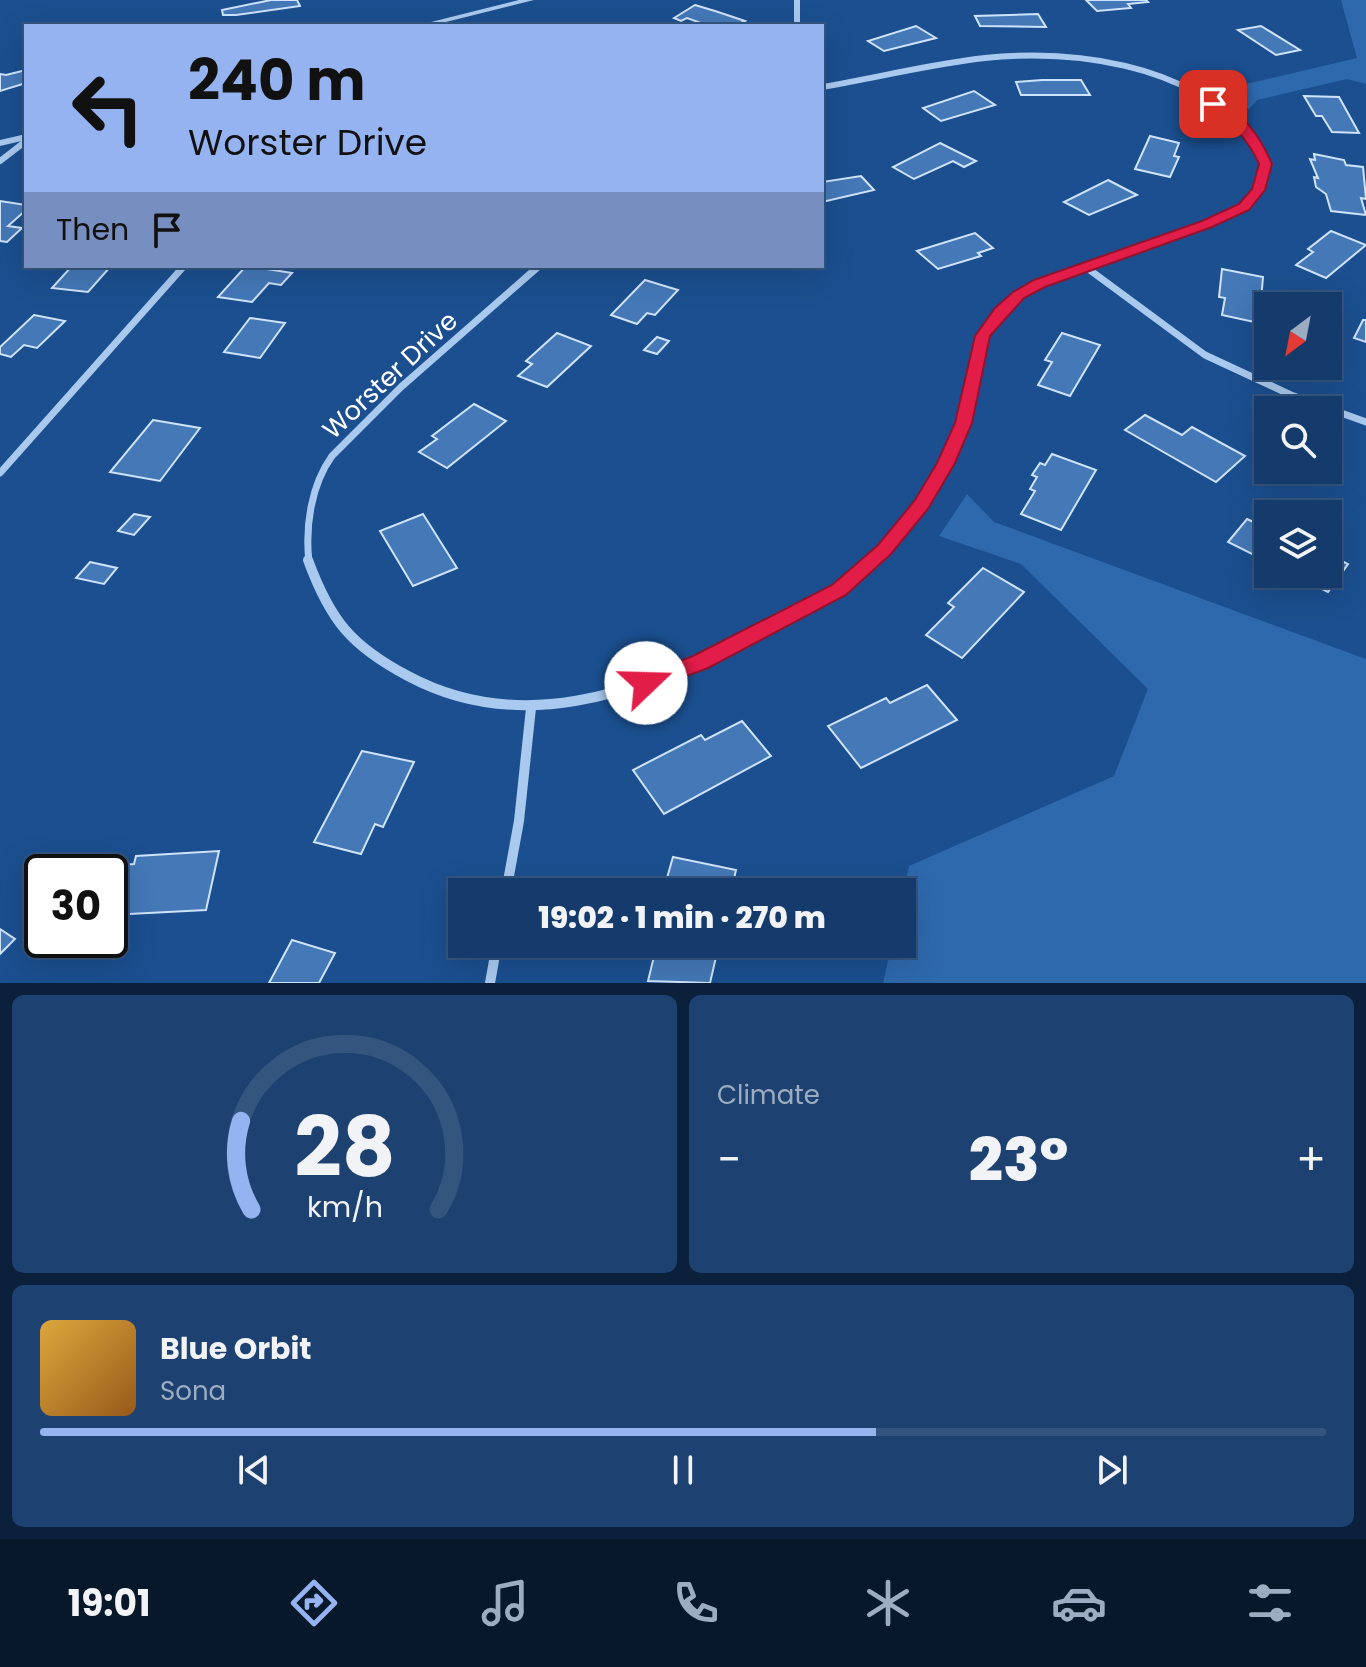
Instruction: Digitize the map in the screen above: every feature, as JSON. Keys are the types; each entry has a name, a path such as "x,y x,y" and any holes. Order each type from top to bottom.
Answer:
{"street":[{"path":"428,24 530,0"},
{"path":"797,0 797,24"},
{"name":"Worster Drive","path":"537,268 374,412 327,462 309,504 305,539 313,585 335,622 364,650 419,681 467,699 531,708 619,693 700,662 839,590 885,550 922,504 946,463 964,423 983,336 1001,312 1019,295 1039,284 1207,224 1244,207 1258,190 1266,164 1256,143 1231,116 1196,93 1118,65 1083,59 1007,56 824,87"},
{"path":"0,143 24,139"},
{"path":"0,161 24,141"},
{"path":"0,473 182,268"},
{"path":"1087,268 1205,355 1268,385 1366,422"},
{"path":"509,878 519,821 531,708"},
{"path":"490,983 494,958"}],"shaded area":[{"path":"1341,0 1366,0 1366,84 1347,79 1257,100 1249,109 1225,89 1357,58"},
{"path":"967,494 994,522 1366,659 1366,983 883,983 889,958 916,958 916,878 906,878 909,866 1114,776 1148,689 1021,564 939,536"}],"building":[{"path":"271,0 297,0 300,6 223,15 222,10"},
{"path":"1086,0 1148,2 1128,4 1131,8 1097,11"},
{"path":"695,5 745,21 739,24 704,24 687,18 681,21 674,18"},
{"path":"1038,14 1046,27 980,26 975,16"},
{"path":"916,26 936,38 884,51 868,41"},
{"path":"1261,26 1300,50 1276,55 1238,30"},
{"path":"24,70 24,84 0,91 0,74"},
{"path":"1081,80 1090,95 1021,95 1016,82"},
{"path":"974,91 995,105 941,121 923,108"},
{"path":"1304,96 1339,97 1359,133 1332,132 1322,116 1316,116"},
{"path":"1150,136 1179,143 1174,156 1179,157 1170,177 1135,169"},
{"path":"940,143 976,161 964,167 953,161 914,179 893,167"},
{"path":"1314,154 1344,160 1346,165 1363,167 1366,199 1361,198 1366,215 1331,211 1326,194 1316,187 1314,177 1318,178 1310,159 1315,160"},
{"path":"861,176 874,190 824,202 824,182"},
{"path":"1108,180 1137,195 1089,215 1064,202"},
{"path":"0,201 24,205 24,212 8,226 22,228 7,242 0,241"},
{"path":"1331,231 1366,245 1326,278 1296,265 1313,252 1308,249"},
{"path":"975,233 993,248 978,253 981,256 938,269 917,251"},
{"path":"70,268 109,268 88,292 52,288"},
{"path":"244,268 292,273 281,285 269,283 252,302 218,297"},
{"path":"1222,269 1263,277 1262,292 1254,292 1254,322 1222,315 1225,298 1219,297"},
{"path":"645,280 678,290 655,315 647,313 637,324 611,315"},
{"path":"34,315 65,321 37,348 24,345 11,357 0,354 0,347"},
{"path":"250,318 285,323 260,358 224,352"},
{"path":"1363,320 1366,320 1366,342 1354,338"},
{"path":"557,333 591,346 547,387 518,376 532,364 526,361"},
{"path":"1062,333 1100,345 1070,396 1038,385 1052,362 1045,360"},
{"path":"657,337 669,341 657,354 644,350"},
{"path":"474,404 506,421 447,468 419,452 437,439 432,436"},
{"path":"1145,415 1182,435 1192,427 1245,456 1216,482 1125,430"},
{"path":"153,420 200,428 160,481 110,472"},
{"path":"1052,454 1096,470 1061,530 1021,514 1035,491 1030,489 1037,477 1032,475 1040,463 1045,465"},
{"path":"134,514 150,517 134,535 118,531"},
{"path":"423,514 457,568 413,586 380,531"},
{"path":"1247,519 1254,522 1254,555 1228,542"},
{"path":"90,562 117,568 104,584 76,578"},
{"path":"983,568 1024,592 962,658 926,635 954,607 948,603"},
{"path":"927,685 957,720 861,768 828,726 886,698 890,703"},
{"path":"742,721 771,756 664,814 633,770 701,735 705,740"},
{"path":"362,751 414,762 383,827 375,824 361,854 314,842"},
{"path":"219,851 206,910 128,914 128,864 134,864 136,856"},
{"path":"673,857 736,870 734,878 667,878"},
{"path":"0,929 15,939 0,954"},
{"path":"292,940 335,953 319,983 269,983"},
{"path":"654,958 716,958 710,983 648,981"}],"route":[{"path":"646,683 700,662 839,590 885,550 922,504 946,463 964,423 983,336 1019,295 1039,284 1207,224 1244,207 1258,190 1266,164 1256,143 1231,116 1213,104"}]}
